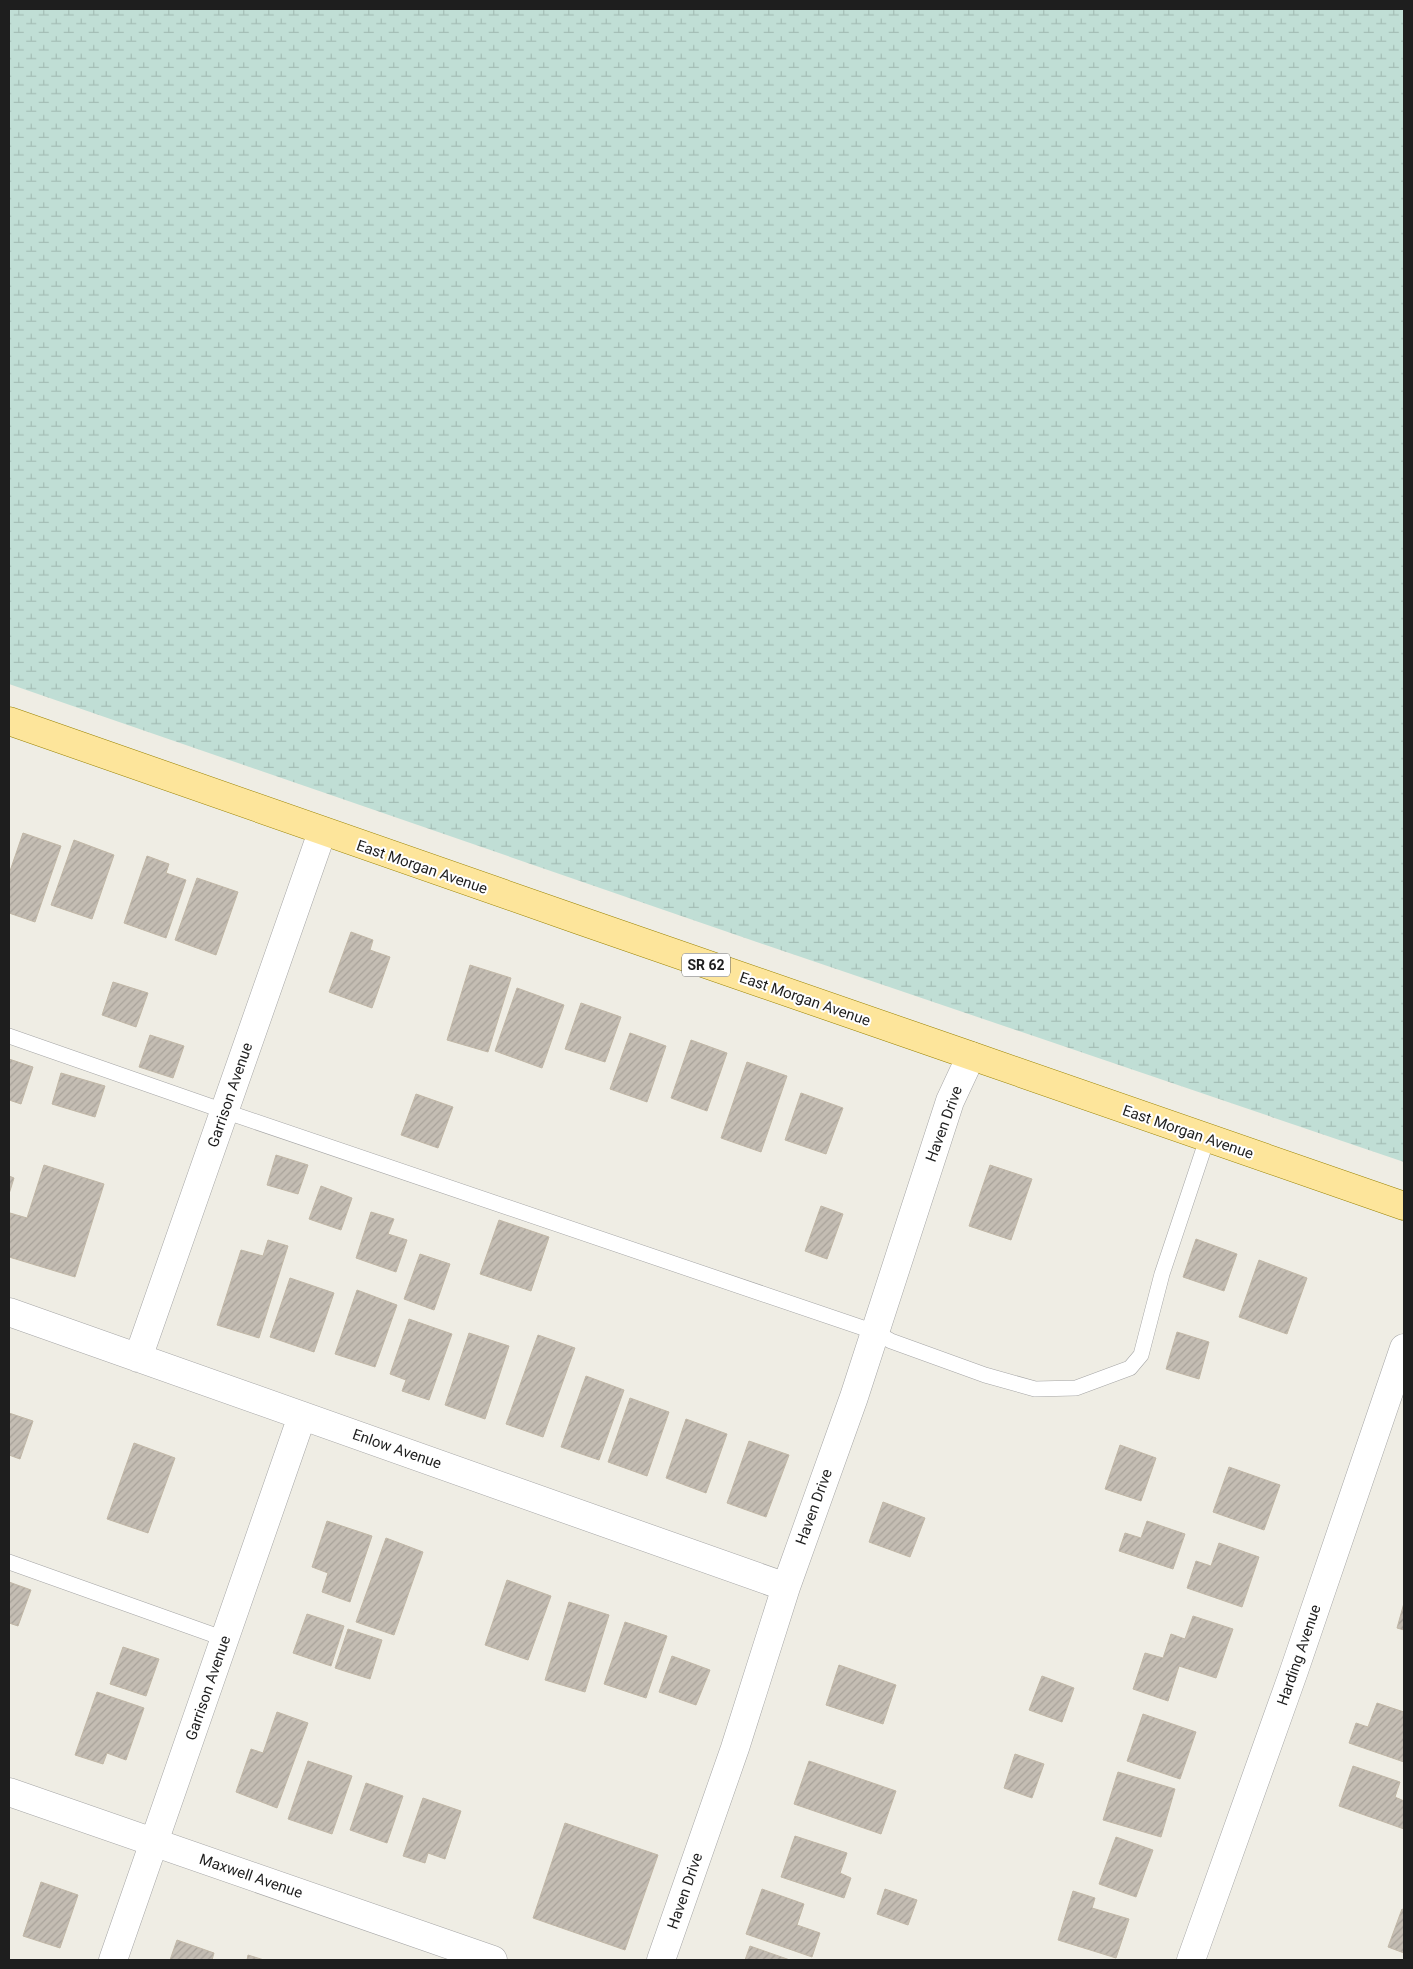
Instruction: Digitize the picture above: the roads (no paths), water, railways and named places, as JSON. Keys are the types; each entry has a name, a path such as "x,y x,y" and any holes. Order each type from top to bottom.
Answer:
{"main road":[{"name":"East Morgan Avenue","path":"9,721 322,832 1404,1206"}],"street":[{"name":"Garrison Avenue","path":"138,1358 322,832"},
{"name":"Haven Drive","path":"661,1960 734,1748 786,1587 854,1397 950,1101 971,1056"},
{"name":"Enlow Avenue","path":"9,1312 786,1587"},
{"name":"Harding Avenue","path":"1191,1960 1294,1672 1404,1348"},
{"name":"Garrison Avenue","path":"113,1960 302,1416"},
{"name":"Maxwell Avenue","path":"9,1792 493,1960"}],"lane":[{"path":"9,1036 875,1332 891,1341 985,1375 1035,1389 1076,1388 1130,1368 1141,1354 1162,1274 1207,1139"},
{"path":"9,1562 225,1639"}]}
